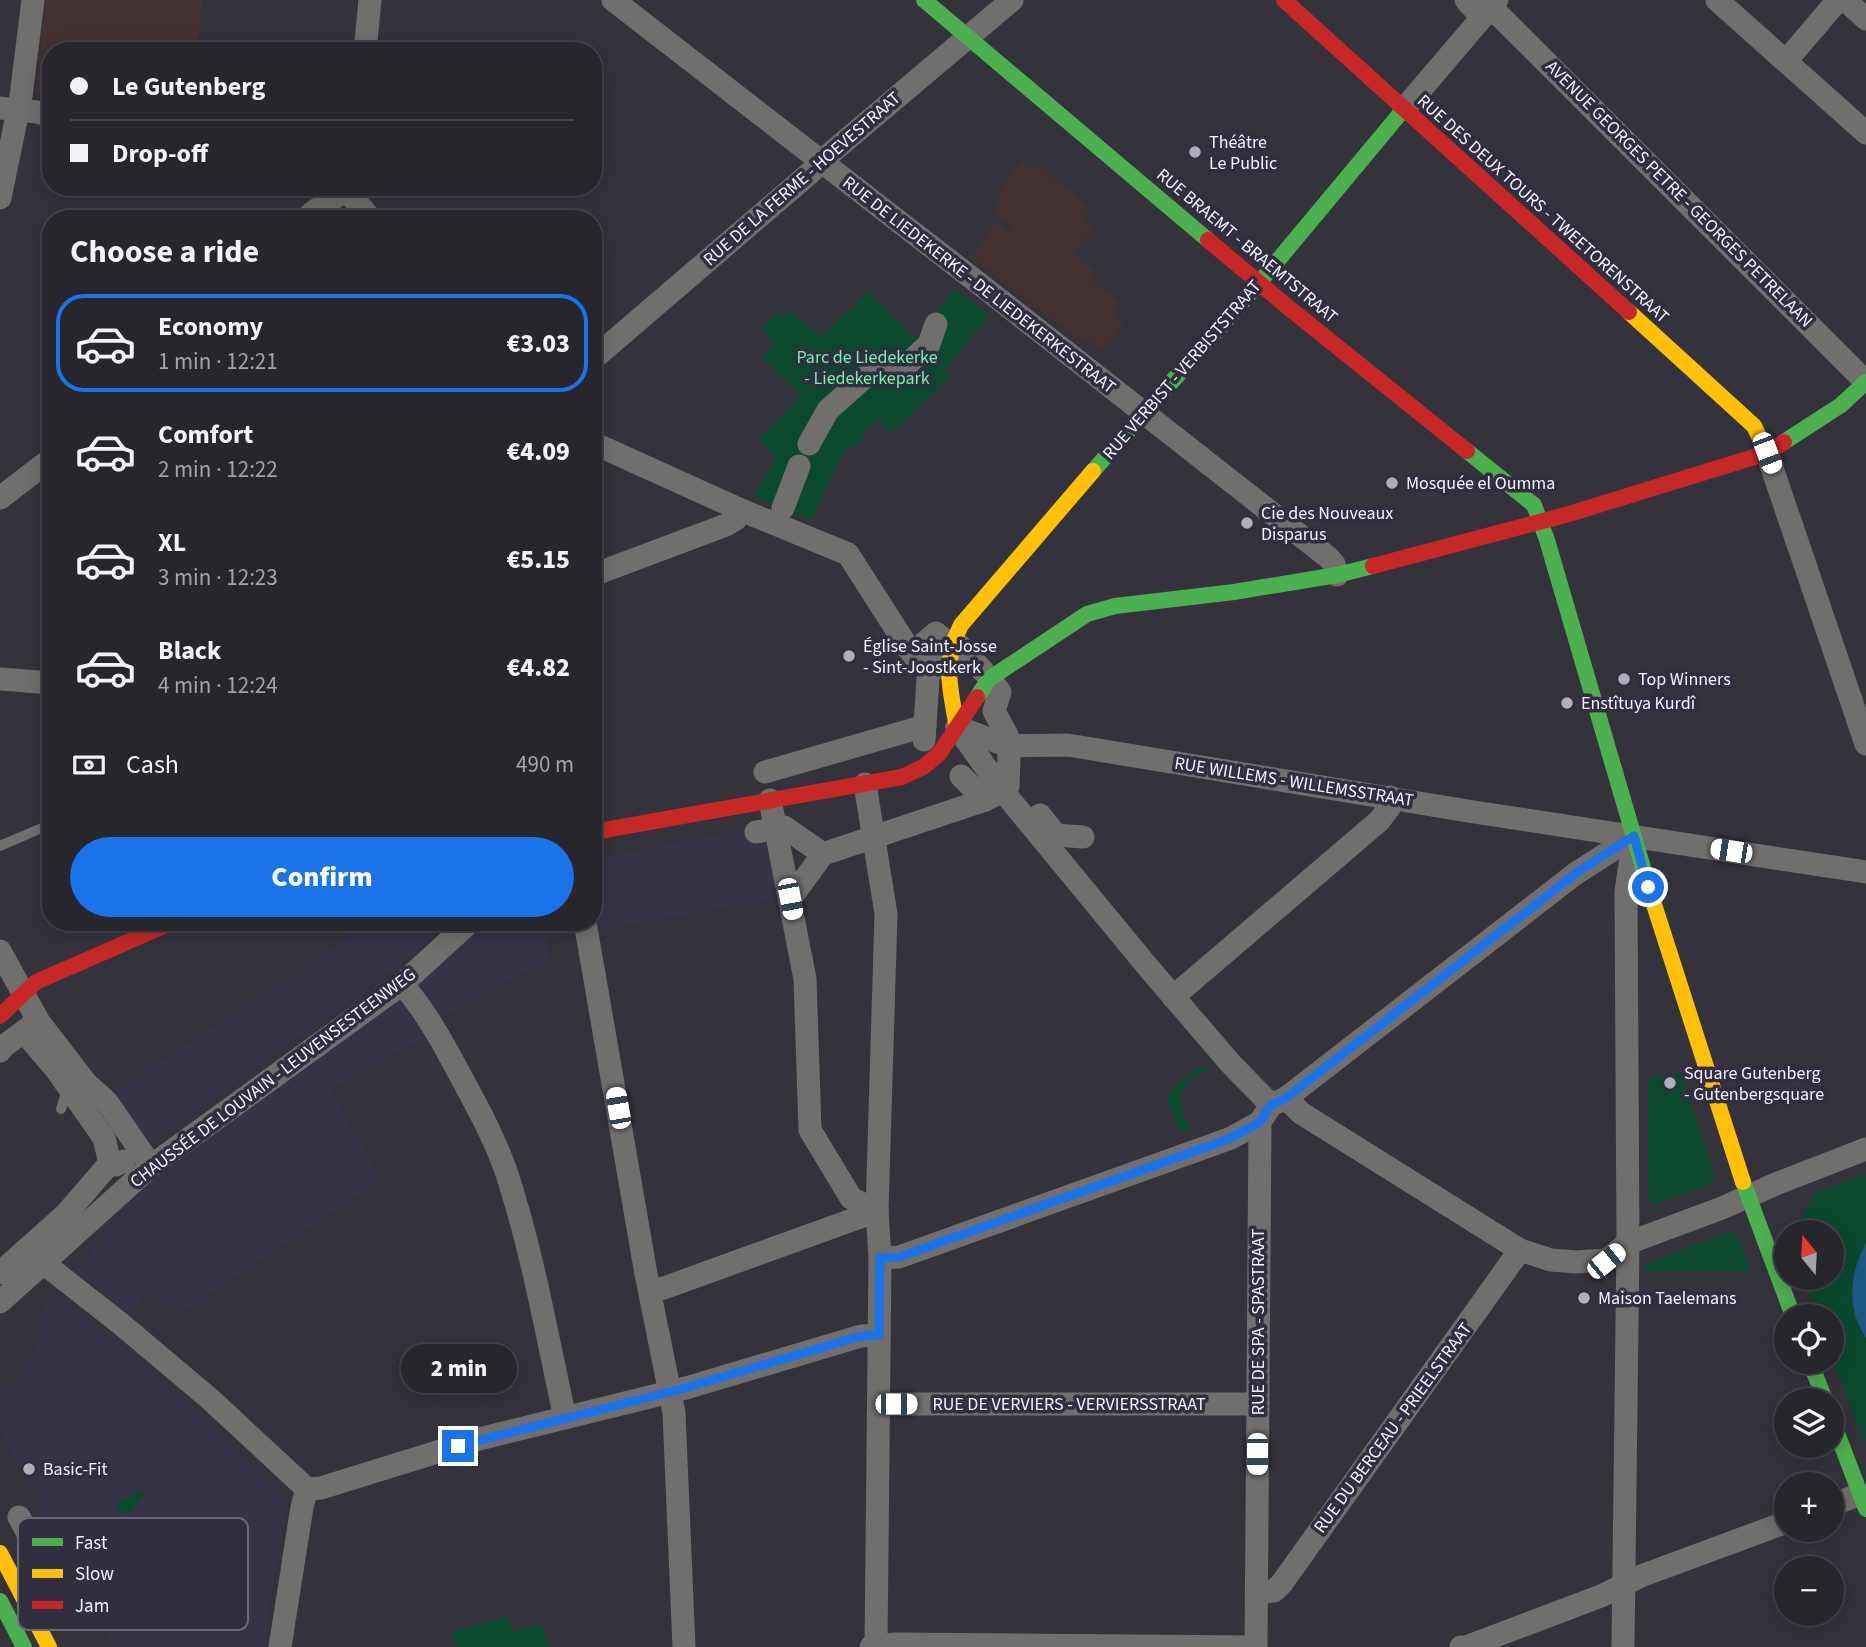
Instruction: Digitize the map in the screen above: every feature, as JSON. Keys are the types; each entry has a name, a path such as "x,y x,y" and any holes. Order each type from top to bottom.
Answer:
{"main road":[{"name":"RUE BRAEMT - BRAEMTSTRAAT","path":"924,0 1259,283 1534,505 1634,836"},
{"name":"RUE DES DEUX TOURS - TWEETORENSTRAAT","path":"1284,0 1754,426 1767,453"},
{"name":"RUE VERBIST - VERBISTSTRAAT","path":"957,727 938,674 961,625 1259,283 1404,109"},
{"path":"602,830 902,777 923,767 939,754 989,679 1087,614 1115,606 1234,592 1337,575 1541,522 1767,453 1841,405 1866,382"},
{"path":"1634,836 1748,1196 1788,1304"},
{"path":"0,1016 36,982 152,931"},
{"path":"1844,1452 1863,1502"},
{"path":"0,1553 18,1596"},
{"path":"0,1601 18,1621"},
{"path":"26,1630 38,1643"}],"street":[{"path":"0,198 9,109 21,96 33,0"},
{"path":"366,42 370,0"},
{"name":"RUE DE LIEDEKERKE - DE LIEDEKERKESTRAAT","path":"613,0 1329,558 1337,575"},
{"name":"RUE DE LA FERME - HOEVESTRAAT","path":"602,351 1012,0"},
{"name":"AVENUE GEORGES PETRE - GEORGES PETRELAAN","path":"1466,0 1490,8 1866,382"},
{"path":"1717,0 1866,133"},
{"path":"1786,61 1838,0"},
{"path":"1845,0 1866,19"},
{"name":"RUE VERBIST - VERBISTSTRAAT","path":"1404,109 1490,8"},
{"path":"9,109 42,114"},
{"path":"316,210 333,196"},
{"path":"350,196 363,210"},
{"path":"809,444 828,410 865,377 908,364 929,344 936,324"},
{"path":"602,447 741,510 848,554 912,654 938,674 924,733 765,772"},
{"path":"1767,453 1866,744"},
{"path":"0,498 42,466"},
{"path":"783,508 799,466"},
{"path":"602,572 726,525 736,519 741,510"},
{"path":"943,645 989,679 1000,692 994,711 1002,777 1173,998 1273,1108 1301,1113 1520,1250 1551,1260 1606,1261 1628,1243 1866,1149"},
{"path":"0,679 42,682"},
{"path":"957,727 1056,835 1083,837"},
{"name":"RUE WILLEMS - WILLEMSSTRAAT","path":"957,727 1007,746 1068,745 1474,812 1866,872"},
{"path":"961,776 1002,777"},
{"path":"790,899 822,854 874,837 1002,777"},
{"path":"865,784 886,914 877,1211 880,1258 880,1404 874,1646 1255,1647"},
{"path":"1173,998 1379,821 1389,808 1390,797"},
{"path":"770,800 766,830 790,899 805,979 810,1130 851,1198 877,1211"},
{"path":"766,830 784,828 822,854"},
{"path":"1623,1647 1628,1243 1626,891 1634,836"},
{"path":"880,1258 899,1257 1231,1138 1579,871 1634,836"},
{"name":"CHAUSSÉE DE LOUVAIN - LEUVENSESTEENWEG","path":"0,1302 151,1166 402,984 460,931"},
{"path":"587,931 644,1261 674,1413 684,1647"},
{"path":"1626,937 1662,931"},
{"path":"0,951 39,1022 76,1079 118,1166 0,1272"},
{"path":"402,984 448,1053 484,1121 506,1173 532,1263 565,1418"},
{"path":"0,1051 28,1029 55,1068 76,1079 107,1102 151,1166"},
{"name":"RUE DE SPA - SPASTRAAT","path":"1255,1647 1258,1404 1273,1108"},
{"path":"651,1291 877,1211"},
{"name":"RUE DU BERCEAU - PRIEELSTRAAT","path":"1257,1592 1275,1591 1283,1583 1520,1250"},
{"path":"45,1262 211,1399 307,1489 321,1488 479,1439 669,1392 861,1336 879,1335"},
{"name":"RUE DE VERVIERS - VERVIERSSTRAAT","path":"880,1404 1258,1404"},
{"path":"280,1647 307,1489"},
{"path":"1844,1504 1863,1502"},
{"path":"1461,1647 1601,1596 1641,1576 1774,1527"},
{"path":"0,1544 18,1546"}],"lane":[{"path":"0,846 42,828"},
{"path":"61,1109 76,1079"}],"shaded area":[{"path":"46,0 203,0 197,42 42,42 42,96 36,89"},
{"path":"1022,161 1033,170 1039,165 1091,209 1082,219 1094,229 1073,253 1097,273 1092,280 1120,304 1113,314 1124,324 1102,352 1083,337 1079,341 971,257 995,221 1009,233 1013,228 992,211 1002,199 997,194"},
{"path":"760,827 780,898 602,929 602,857"},
{"path":"343,931 440,931 406,960 148,1144 113,1092 348,939"},
{"path":"479,931 593,931 548,939 549,958 443,1017 420,1040 331,1089 381,1180 181,1314 150,1289 128,1315 76,1272 116,1218 157,1174 394,1002"},
{"path":"56,1293 200,1412 287,1505 263,1647 114,1647 105,1630 248,1630 248,1518 47,1518 0,1427 0,1393 15,1382 30,1363 42,1333 42,1310"}],"green space":[{"name":"Parc de Liedekerke - Liedekerkepark","path":"955,289 989,315 945,370 950,377 891,434 877,419 862,433 865,437 853,447 847,445 812,520 754,496 776,458 758,439 801,396 763,358 775,345 763,329 777,312 783,318 789,310 821,336 869,292 915,339"},
{"path":"1203,1065 1208,1071 1189,1081 1184,1087 1182,1101 1189,1129 1180,1132 1166,1097 1183,1079"},
{"name":"Square Gutenberg - Gutenbergsquare","path":"1681,1073 1715,1175 1711,1184 1654,1203 1648,1196 1648,1082 1650,1077"},
{"path":"1866,1173 1866,1243 1855,1267 1852,1289 1859,1327 1866,1338 1866,1445 1839,1374 1844,1374 1844,1304 1812,1304 1807,1290 1844,1290 1844,1220 1802,1220 1814,1193"},
{"path":"1728,1232 1737,1235 1750,1271 1645,1271 1650,1262"},
{"path":"142,1490 144,1496 133,1510 121,1514 115,1504"},
{"path":"509,1616 513,1632 541,1624 550,1647 456,1647 452,1632"}],"water":[{"path":"1866,1243 1866,1338 1855,1315 1852,1291 1856,1267"}],"traffic: fast":[{"path":"924,0 1208,240"},
{"path":"1093,471 1259,283 1404,109"},
{"path":"1784,442 1841,405 1866,382"},
{"path":"1467,451 1534,505 1547,540 1651,895"},
{"path":"977,697 989,679 1087,614 1115,606 1234,592 1337,575 1373,566"},
{"path":"1743,1182 1789,1304"},
{"path":"1815,1374 1820,1388"},
{"path":"1844,1451 1866,1509"},
{"path":"0,1601 24,1647"}],"traffic: slow":[{"path":"1629,312 1754,426 1767,453"},
{"path":"957,727 949,675 951,651 961,625 1093,471"},
{"path":"1651,895 1743,1182"},
{"path":"0,1553 18,1588"},
{"path":"40,1630 49,1647"}],"traffic: jam":[{"path":"1284,0 1629,312"},
{"path":"1208,240 1467,451"},
{"path":"1373,566 1569,514 1767,453 1784,442"},
{"path":"602,830 902,777 923,767 939,754 977,697"},
{"path":"0,1016 36,982 152,931"}],"place":[{"name":"Théâtre Le Public","path":"1195,152"},
{"name":"Mosquée el Oumma","path":"1392,483"},
{"name":"Cie des Nouveaux Disparus","path":"1247,523"},
{"name":"Église Saint-Josse - Sint-Joostkerk","path":"849,656"},
{"name":"Top Winners","path":"1624,679"},
{"name":"Enstîtuya Kurdî","path":"1567,703"},
{"name":"Square Gutenberg - Gutenbergsquare","path":"1670,1083"},
{"name":"Maison Taelemans","path":"1584,1298"},
{"name":"Basic-Fit","path":"29,1469"}],"route":[{"path":"458,1446 685,1388 861,1336 879,1335 880,1258 899,1257 1212,1145 1260,1122 1271,1105 1286,1098 1579,871 1634,836 1648,887"}]}
